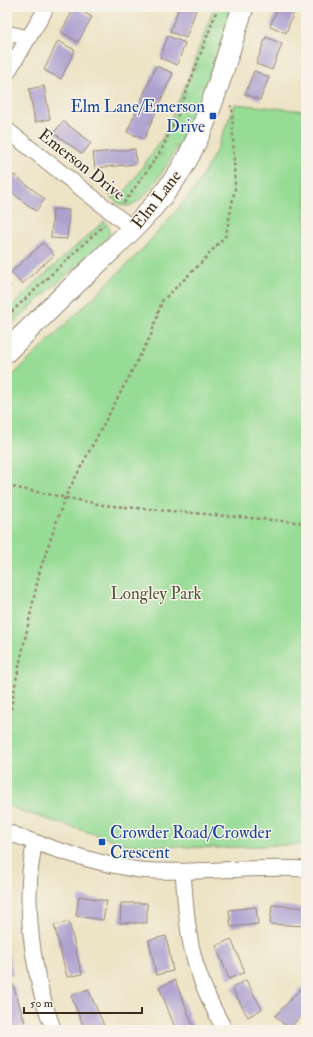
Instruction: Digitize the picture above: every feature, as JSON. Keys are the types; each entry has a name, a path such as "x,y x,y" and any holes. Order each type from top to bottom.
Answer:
{"street":[{"path":"7,73 46,7"},
{"name":"Elm Lane","path":"7,351 133,229 162,197 182,168 198,137 214,97 243,7"},
{"path":"7,33 29,38"},
{"name":"Emerson Drive","path":"7,130 116,214 133,229"},
{"path":"7,832 34,843 96,861 137,870 183,872 280,867 306,869"},
{"path":"34,843 30,873 29,916 33,953 41,990 54,1030"},
{"path":"183,872 186,918 191,946 200,976 213,1009 225,1030"}],"path":[{"path":"7,316 116,214 161,151 178,115 218,7"},
{"path":"7,733 15,685 40,570 65,497 151,335 162,301 200,264 226,235 235,188 232,107 214,97"},
{"path":"7,486 103,505 306,523"}],"green space":[{"path":"214,7 233,7 211,73 198,105 170,159 159,177 147,192 136,203 126,206 118,203 109,194 125,192 163,137 188,79"},
{"name":"Longley Park","path":"235,104 306,111 306,844 217,848 129,845 21,811 7,805 7,381 141,251 195,189 216,151"},
{"path":"104,221 109,226 110,232 106,240 7,328 7,311 34,284"}],"building":[{"path":"75,7 92,17 78,42 61,32"},
{"path":"179,7 197,7 186,38 170,32"},
{"path":"278,7 290,7 295,9 286,33 270,26"},
{"path":"168,36 185,43 177,65 160,58"},
{"path":"266,37 282,44 272,70 256,64"},
{"path":"58,41 75,50 61,79 44,70"},
{"path":"156,66 173,73 144,139 127,132"},
{"path":"254,71 269,77 260,100 245,94"},
{"path":"44,86 50,119 35,122 29,89"},
{"path":"63,121 91,143 82,154 54,133"},
{"path":"135,149 136,164 95,168 93,153"},
{"path":"14,175 45,199 36,211 7,189 7,185"},
{"path":"53,209 69,210 67,239 51,238"},
{"path":"43,243 54,255 22,284 11,272"},
{"path":"7,282 11,286 7,290"},
{"path":"79,896 107,901 103,920 76,916"},
{"path":"121,903 147,903 147,923 120,923"},
{"path":"272,905 305,908 304,926 270,924"},
{"path":"256,907 258,924 231,927 229,910"},
{"path":"69,922 82,974 67,977 54,925"},
{"path":"166,936 173,971 156,975 149,940"},
{"path":"231,939 245,972 229,979 216,946"},
{"path":"7,949 13,975 7,976"},
{"path":"175,980 193,1026 184,1030 176,1030 159,987"},
{"path":"246,980 262,1009 248,1017 232,988"},
{"path":"306,983 306,1010 289,1029 275,1016"},
{"path":"13,984 26,1026 10,1030 7,1021 7,986"},
{"path":"88,989 106,1030 85,1030 71,996"}],"place":[{"name":"Elm Lane/Emerson Drive","path":"213,116"},
{"name":"Crowder Road/Crowder Crescent","path":"102,842"}]}
